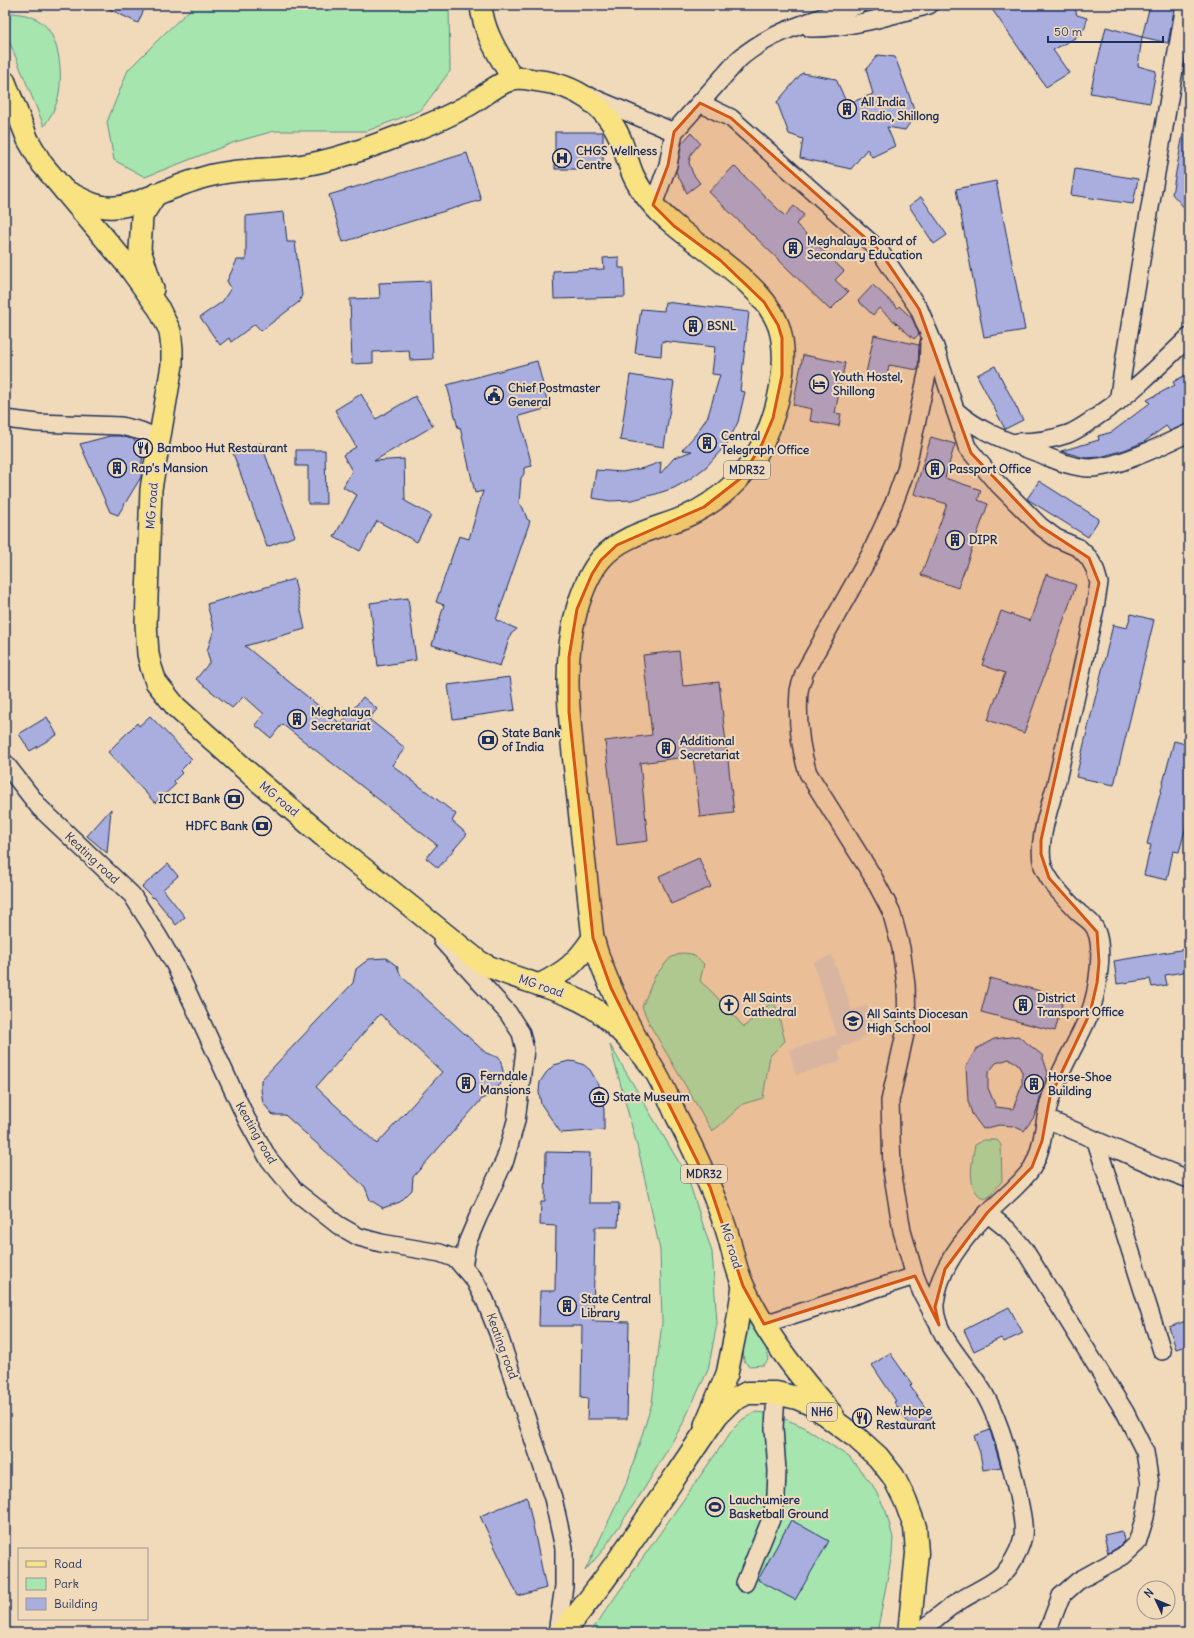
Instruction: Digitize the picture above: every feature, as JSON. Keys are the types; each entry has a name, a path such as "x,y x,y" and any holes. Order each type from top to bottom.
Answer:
{"highway":[{"name":"NH6","path":"562,1633 584,1607 638,1532 717,1415 730,1402 747,1393 776,1393 797,1398 813,1405 848,1431 878,1457 893,1476 905,1500 915,1528 917,1553 909,1633"}],"main road":[{"path":"64,190 99,206 114,208 130,204 205,177 228,172 294,167 336,158 416,130 448,116 470,105 512,78 490,40 482,18 480,5"},
{"name":"MDR32","path":"512,78 554,82 577,92 593,103 613,126 620,138 635,179 653,204 674,226 735,273 764,302 778,325 782,338 782,375 778,400 773,418 762,444 741,478 730,489 704,507 684,517 635,535 617,546 600,560 592,574 577,609 569,657 569,712 592,938 596,952 611,988 652,1067"},
{"name":"MG road","path":"5,82 28,140 42,164 128,266 159,309 170,331 172,365 152,489 146,624 148,654 156,682 176,708 258,781 480,962 505,974 571,997 596,1010 616,1027 652,1067 689,1141 713,1194 724,1223 743,1286 764,1324 790,1364 848,1431"},
{"path":"156,194 142,216 140,250 159,309"},
{"path":"539,985 561,974 579,957 592,938"},
{"name":"MG road","path":"692,1451 717,1400 727,1374 743,1286"}],"street":[{"path":"653,204 668,165 674,132 739,59 750,49 766,39 858,5"},
{"path":"782,32 806,28 839,26 892,15 929,5"},
{"path":"1118,402 1130,320 1154,192 1185,5"},
{"path":"577,92 618,107 674,132"},
{"path":"700,103 731,118 879,250 919,309 935,347 967,447 989,475 1040,526 1056,538 1079,548 1089,558 1095,569 1099,583 1094,616 1052,799 1041,840 1043,866 1049,878 1080,914 1092,924 1097,932 1099,962 1090,1013 1053,1090 1042,1141 1032,1167 1013,1190 987,1213 958,1249 945,1269 938,1290 935,1307 939,1325"},
{"path":"919,309 929,343 928,370 906,470 883,529 804,673 799,690 802,755 808,773 872,875 891,911 901,948 906,985 907,1025 890,1101 892,1170 902,1231 915,1276 922,1293 950,1344 985,1393 1000,1427 1022,1513 1023,1535 1016,1556 1006,1571 992,1583 959,1601 933,1620 920,1633"},
{"path":"1006,441 1032,442 1069,433 1087,423 1118,402 1141,383 1189,337"},
{"path":"955,410 966,420 1006,441 1061,462 1092,468 1108,465 1145,453 1189,433"},
{"path":"5,419 38,423 121,426 141,430 160,439"},
{"name":"Keating road","path":"5,763 40,808 132,895 175,965 246,1118 268,1158 295,1191 338,1225 359,1237 381,1244 440,1253 456,1259 475,1282 485,1300 498,1333 532,1430 553,1498 564,1548 564,1586 557,1633"},
{"path":"414,909 508,1013 522,1033 525,1050 516,1121 505,1160 467,1243 463,1267"},
{"path":"1046,1119 1078,1131 1096,1141 1145,1162 1189,1179"},
{"path":"1096,1141 1162,1351"},
{"path":"987,1213 1008,1230 1024,1249 1125,1412 1145,1452 1150,1484 1145,1517 1137,1543 1123,1556 1078,1581 1061,1596 1046,1633"},
{"path":"764,1324 915,1276"},
{"path":"745,1582 771,1519 776,1496 777,1471 774,1428 776,1393"}],"highlighted area":[{"path":"700,103 731,118 879,250 919,309 971,453 1040,526 1089,558 1099,583 1041,840 1041,854 1049,878 1097,932 1099,962 1097,983 1090,1013 1050,1097 1042,1141 1032,1167 987,1213 945,1269 935,1307 939,1325 915,1276 764,1324 743,1286 710,1187 611,988 593,938 569,712 569,657 577,609 592,574 601,560 617,545 704,507 741,478 762,444 773,418 782,375 782,338 778,325 764,302 720,260 674,226 653,205 668,165 674,132"}],"shaded area":[{"name":"All Saints Diocesan High School","path":"832,955 852,1010 868,1005 878,1032 860,1038 861,1040 842,1047 843,1049 838,1051 841,1061 796,1075 789,1050 837,1035 813,962"}],"green space":[{"path":"195,5 449,5 450,71 421,110 367,131 274,131 235,142 145,177 114,160 107,122 128,70"},
{"path":"5,14 22,14 38,20 46,27 57,47 60,86 54,110 44,126 5,31"},
{"path":"682,953 692,954 704,964 700,981 744,1027 773,1002 777,1009 785,1041 770,1056 763,1098 743,1104 712,1131 650,1025 642,1007 655,976 670,958"},
{"path":"610,1045 687,1176 712,1252 717,1323 708,1370 682,1425 644,1489 603,1550 585,1571 628,1480 652,1403 662,1323 660,1250 640,1157"},
{"path":"984,1140 997,1140 1001,1145 1002,1181 990,1196 985,1199 979,1195 975,1189 972,1183 971,1175 975,1145"},
{"path":"748,1314 765,1345 769,1359 764,1365 749,1366 744,1361 742,1329"},
{"path":"756,1412 773,1414 804,1427 849,1457 872,1484 886,1511 893,1538 892,1554 877,1633 590,1633 733,1429 743,1419"}],"building":[{"path":"101,5 146,5 138,23"},
{"path":"989,5 1074,5 1077,15 1087,18 1085,28 1075,38 1053,50 1069,73 1046,87"},
{"path":"1150,5 1175,5 1168,43 1142,37"},
{"path":"1106,27 1142,37 1138,66 1156,71 1150,103 1090,93"},
{"name":"All India Radio, Shillong","path":"878,55 895,57 916,114 905,130 887,127 895,146 872,157 867,149 851,169 800,158 803,139 789,134 777,102 802,73 836,79 847,104 873,94 866,69"},
{"path":"555,132 603,132 603,169 555,169"},
{"path":"691,133 700,143 691,154 689,163 693,174 700,183 687,193 676,172 682,143"},
{"path":"1183,134 1189,135 1189,213 1172,194"},
{"path":"467,153 481,200 343,242 329,195"},
{"name":"Meghalaya Board of Secondary Education","path":"734,166 785,216 794,206 804,215 796,224 844,271 835,280 848,292 830,310 709,192"},
{"path":"1075,169 1138,179 1133,204 1071,195"},
{"path":"996,181 1025,330 984,337 956,189"},
{"path":"921,197 947,235 934,244 909,206"},
{"path":"284,212 287,242 295,242 302,295 299,302 261,331 255,324 231,342 229,338 220,345 200,317 222,302 231,288 227,281 237,260 246,260 246,216"},
{"path":"619,257 619,268 624,268 625,297 554,299 553,271 604,269 603,258"},
{"path":"430,281 433,359 410,360 409,350 373,352 373,363 352,364 350,299 380,298 379,283"},
{"path":"873,285 898,308 899,306 912,318 919,334 914,339 879,308 873,315 858,301"},
{"path":"665,302 749,312 740,391 745,392 738,422 730,438 733,437 706,467 690,479 674,488 632,500 610,501 592,498 596,470 622,472 644,468 661,462 660,474 674,458 692,451 682,450 696,434 708,416 720,375 712,374 715,347 662,341 661,356 635,353 641,309 664,311"},
{"path":"874,335 919,345 918,370 889,365 887,377 866,373"},
{"name":"Youth Hostel, Shillong","path":"803,355 845,363 835,413 841,414 839,426 810,421 812,409 793,405"},
{"path":"537,361 549,408 519,416 532,466 524,468 524,474 521,478 519,503 523,508 527,519 530,521 496,620 517,629 511,634 500,666 432,645 444,605 436,602 459,536 469,539 483,491 475,493 460,427 458,428 447,385"},
{"path":"995,366 1023,420 1005,429 977,375"},
{"path":"1189,373 1189,423 1170,431 1166,426 1144,442 1100,457 1085,458 1061,451 1099,440 1098,436 1112,432 1150,403 1147,400 1175,385 1173,382"},
{"path":"630,375 674,382 664,447 620,440"},
{"path":"361,394 376,419 415,396 433,426 374,461 404,459 405,501 431,515 417,542 377,521 360,551 334,537 357,495 343,487 352,471 343,455 356,447 335,410"},
{"name":"Rap's Mansion","path":"110,436 120,436 133,439 143,448 141,477 118,515 110,512 80,444"},
{"name":"DIPR","path":"931,437 955,444 945,478 981,490 978,500 988,504 958,588 921,575 947,504 914,494"},
{"path":"261,443 295,536 267,547 233,453"},
{"path":"296,450 325,450 326,504 308,504 308,466 296,466"},
{"path":"1039,481 1099,519 1088,537 1027,499"},
{"path":"1046,574 1076,585 1024,733 988,720 1005,673 982,665 1001,611 1030,621"},
{"name":"Meghalaya Secretariat","path":"294,579 305,629 245,646 341,724 363,697 377,709 369,719 405,748 392,765 456,814 452,821 467,834 438,868 426,858 437,845 282,724 271,738 255,725 264,714 244,696 232,708 196,679 210,662 207,651 214,630 207,604"},
{"path":"408,598 416,660 378,666 370,603"},
{"path":"1131,614 1154,620 1114,785 1076,777 1113,625 1127,628"},
{"name":"Additional Secretariat","path":"679,651 683,686 719,682 734,813 700,817 693,756 640,763 648,841 617,845 605,741 652,735 643,655"},
{"path":"510,677 515,710 453,719 448,685"},
{"path":"150,716 192,759 180,771 182,773 174,781 176,784 155,803 108,752 137,723 139,726"},
{"path":"47,717 57,735 30,751 19,734"},
{"path":"1174,741 1189,745 1189,816 1179,852 1173,851 1167,880 1144,875 1151,845 1147,844"},
{"path":"111,809 107,853 87,836"},
{"path":"699,858 711,887 671,904 659,876"},
{"path":"168,864 178,876 163,889 185,917 176,925 154,897 153,898 142,887"},
{"path":"1186,949 1189,971 1165,975 1167,985 1152,987 1150,979 1117,984 1114,961"},
{"name":"Ferndale Mansions","path":"386,958 397,966 401,976 486,1053 500,1058 504,1076 495,1093 482,1099 413,1177 412,1190 400,1202 383,1208 370,1200 365,1187 285,1115 273,1115 263,1103 261,1090 261,1080 353,983 356,969 369,959","holes":["380,1014 442,1072 377,1144 316,1087"]},
{"name":"District Transport Office","path":"990,978 1064,997 1055,1031 981,1012"},
{"name":"Horse-Shoe Building","path":"1018,1036 1042,1055 1048,1073 1034,1117 1024,1131 1013,1126 999,1125 983,1129 972,1114 968,1101 966,1067 976,1049 994,1039","holes":["1009,1059 1017,1063 1022,1072 1022,1085 1013,1109 996,1107 988,1088 988,1073 996,1063"]},
{"path":"569,1061 584,1065 590,1070 599,1085 604,1110 604,1130 561,1133 541,1104 539,1092 540,1082 554,1065"},
{"name":"State Central Library","path":"546,1152 590,1153 589,1203 619,1203 618,1227 595,1227 593,1321 629,1322 627,1419 587,1419 588,1398 581,1397 582,1326 539,1326 540,1291 555,1291 556,1226 540,1225 541,1202 545,1202"},
{"path":"1009,1307 1023,1333 1004,1342 1001,1338 974,1351 964,1330"},
{"path":"1189,1320 1189,1345 1176,1349 1169,1327"},
{"path":"890,1353 912,1384 910,1386 932,1417 913,1430 872,1365"},
{"path":"990,1430 1001,1467 983,1470 980,1453 974,1436"},
{"path":"527,1497 546,1588 518,1596 480,1516"},
{"path":"791,1520 829,1541 795,1600 758,1580"},
{"path":"1122,1531 1124,1541 1117,1548 1108,1553 1104,1535"}],"place":[{"name":"All India Radio, Shillong","path":"847,109"},
{"name":"CHGS Wellness Centre","path":"562,158"},
{"name":"Meghalaya Board of Secondary Education","path":"793,248"},
{"name":"BSNL","path":"693,326"},
{"name":"Youth Hostel, Shillong","path":"819,384"},
{"name":"Chief Postmaster General","path":"494,395"},
{"name":"Central Telegraph Office","path":"707,443"},
{"name":"Bamboo Hut Restaurant","path":"143,448"},
{"name":"Rap's Mansion","path":"117,468"},
{"name":"Passport Office","path":"935,469"},
{"name":"DIPR","path":"955,540"},
{"name":"Meghalaya Secretariat","path":"297,719"},
{"name":"State Bank of India","path":"488,740"},
{"name":"Additional Secretariat","path":"666,748"},
{"name":"ICICI Bank","path":"234,799"},
{"name":"HDFC Bank","path":"262,826"},
{"name":"All Saints Cathedral","path":"729,1005"},
{"name":"District Transport Office","path":"1023,1005"},
{"name":"All Saints Diocesan High School","path":"853,1021"},
{"name":"Ferndale Mansions","path":"466,1083"},
{"name":"Horse-Shoe Building","path":"1034,1084"},
{"name":"State Museum","path":"599,1097"},
{"name":"State Central Library","path":"567,1306"},
{"name":"New Hope Restaurant","path":"862,1418"},
{"name":"Lauchumiere Basketball Ground","path":"715,1507"}]}
